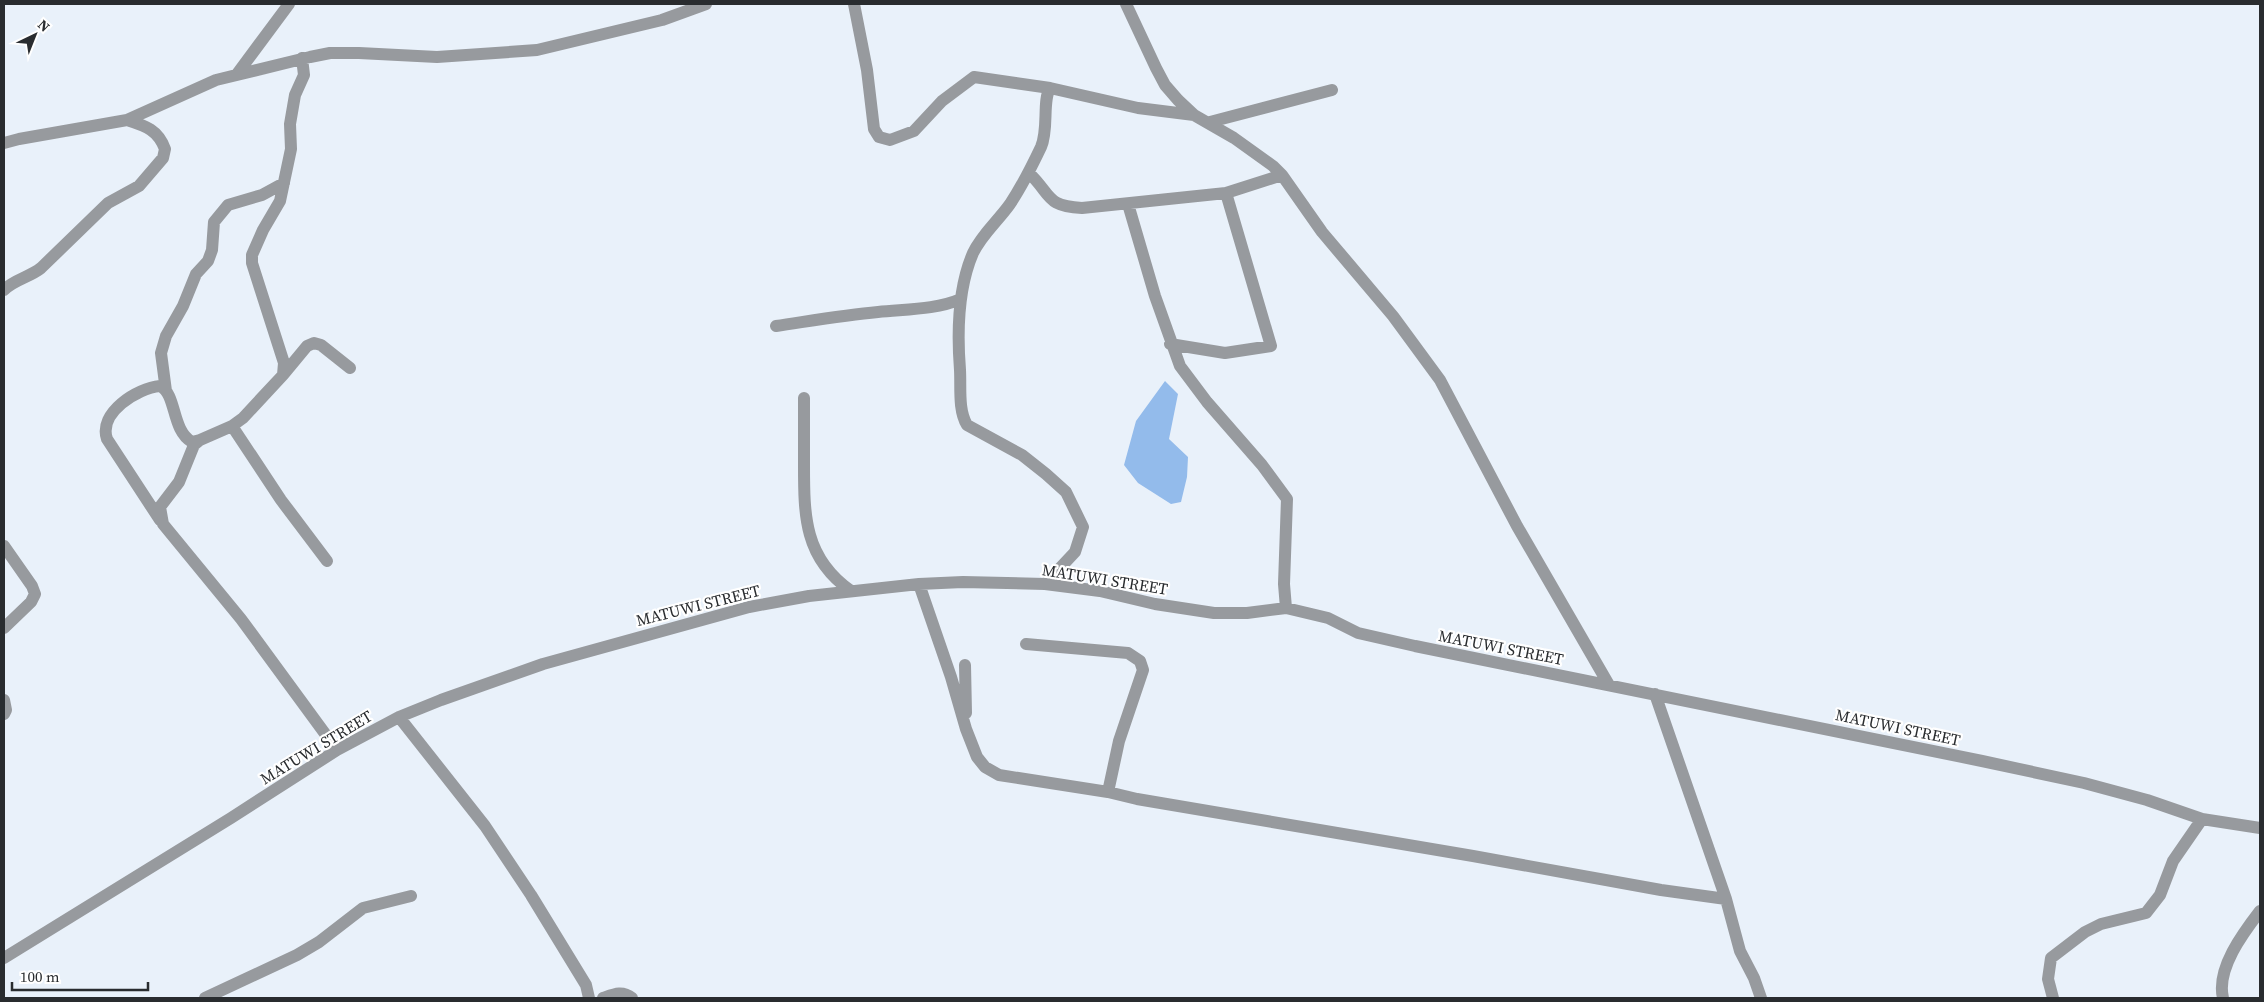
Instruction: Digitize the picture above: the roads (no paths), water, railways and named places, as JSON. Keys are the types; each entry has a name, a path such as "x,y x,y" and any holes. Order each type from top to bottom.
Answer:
{"street":[{"path":"237,74 289,4"},
{"path":"4,143 127,120 194,88 237,74 302,58 330,53 437,57 537,50 662,20 706,4"},
{"path":"854,4 867,70 874,130 879,137 890,140 914,131 942,101 974,78 1050,88 1138,108 1194,115 1210,122 1273,166 1282,175 1322,232 1393,316 1440,380 1517,526 1609,685"},
{"path":"1126,4 1166,85 1194,115"},
{"path":"283,375 284,363 252,263 252,255 263,230 278,207 291,149 290,124 295,95 304,75 302,58"},
{"path":"1045,584 1075,552 1083,527 1066,492 1022,455 967,426 962,417 959,360 961,299 974,252 1010,204 1042,144 1046,131 1046,94 1050,88"},
{"path":"1210,122 1332,90"},
{"path":"4,290 11,284 41,268 108,203 140,186 164,158 166,149 155,132 144,125 127,120"},
{"path":"1028,172 1049,197 1063,207 1082,208 1226,193 1282,175"},
{"path":"284,183 262,195 228,205 214,222 212,250 208,261 194,279 183,306 166,336 161,353 166,392 183,434 192,442 232,426 249,412 307,346 314,343 321,345 350,368"},
{"path":"1170,344 1225,353 1271,346 1226,193"},
{"path":"1128,204 1170,344 1180,366 1207,402 1262,465 1287,499 1284,584 1286,608"},
{"path":"776,326 877,312 948,305 961,299"},
{"path":"166,392 163,388 156,386 125,400 110,416 105,434 162,524 241,619 337,750"},
{"path":"804,398 803,497 809,535 827,569 841,584 851,591"},
{"path":"232,426 281,500 327,561"},
{"path":"162,524 160,507 176,487 191,451 200,440"},
{"path":"4,546 32,586 35,594 32,602 4,628"},
{"name":"MATUWI STREET","path":"4,958 231,818 337,750 399,717 484,684 601,647 749,608 803,597 919,584 963,582 1045,584 1100,591 1155,604 1214,613 1247,613 1286,608 1328,618 1358,633 2084,783 2147,800 2202,819 2260,828"},
{"path":"919,584 951,677 966,729 977,757 984,767 999,775 1108,792 1137,799 1701,897 1726,898"},
{"path":"1026,644 1128,653 1140,661 1143,670 1119,741 1108,792"},
{"path":"964,666 966,729"},
{"path":"1655,694 1726,898 1740,951 1754,978 1761,998"},
{"path":"4,700 6,710 4,714"},
{"path":"399,717 485,826 532,895 586,985 589,998"},
{"path":"2053,998 2048,980 2051,958 2085,932 2101,924 2146,913 2160,895 2173,860 2202,819"},
{"path":"205,998 297,955 318,942 363,908 411,896"},
{"path":"2223,998 2222,982 2236,944 2260,912"},
{"path":"603,998 619,993 632,998"}],"water":[{"path":"1165,381 1178,394 1169,439 1188,457 1187,477 1181,502 1171,504 1138,483 1124,465 1136,421"}]}
